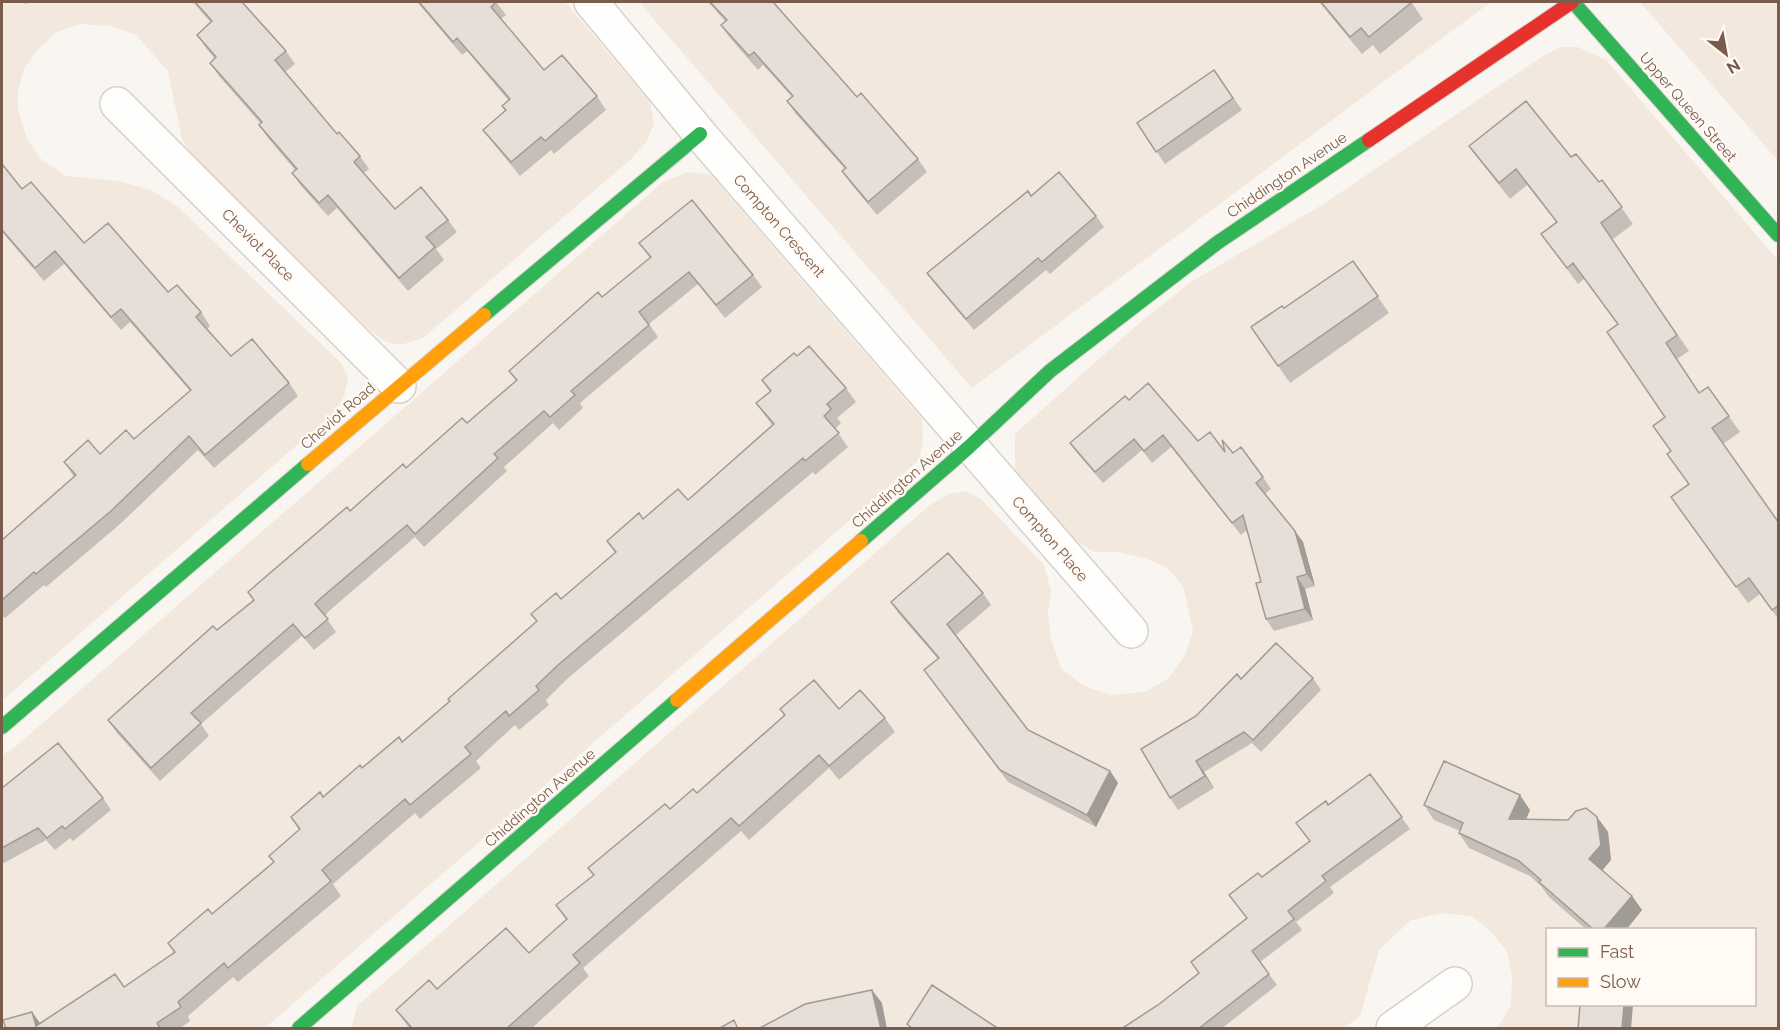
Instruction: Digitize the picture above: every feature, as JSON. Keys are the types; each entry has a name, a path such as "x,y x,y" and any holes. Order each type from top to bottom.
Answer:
{"street":[{"name":"Compton Crescent","path":"591,2 700,134 969,447"},
{"name":"Upper Queen Street","path":"1573,2 1779,235"},
{"name":"Chiddington Avenue","path":"302,1028 969,447 1050,371 1217,243 1573,2"},
{"name":"Cheviot Place","path":"117,104 399,386"},
{"name":"Cheviot Road","path":"2,727 399,386 700,134"},
{"name":"Compton Place","path":"969,447 1131,631"},
{"path":"1393,1029 1455,984"}],"shaded area":[{"path":"2,2 565,2 650,102 654,123 647,141 630,160 423,338 400,345 384,341 366,327 194,159 182,139 168,71 136,35 111,26 81,24 57,32 38,49 24,69 18,90 18,111 27,138 41,159 65,176 118,181 151,190 178,207 342,364 348,379 344,396 335,412 2,701"},
{"path":"639,2 1491,2 972,388"},
{"path":"1640,2 1778,2 1778,161"},
{"path":"1560,47 1578,47 1606,60 1778,260 1778,1028 1497,1028 1511,1006 1512,977 1507,951 1490,931 1472,916 1442,913 1411,920 1379,950 1360,1016 1344,1028 352,1028 357,1006 930,505 949,494 966,491 981,499 1044,565 1051,591 1048,611 1051,639 1061,668 1084,686 1111,695 1145,692 1169,678 1185,655 1193,631 1183,586 1167,568 1146,558 1116,552 1094,552 1072,539 1015,471 1015,434 1136,326 1191,282 1322,205 1540,58"},
{"path":"688,172 711,175 922,419 923,440 919,460 265,1028 2,1028 2,755 15,747 663,182"}],"building":[{"path":"195,2 242,2 286,51 275,60 337,134 339,132 360,156 354,162 395,209 421,187 448,220 426,237 435,247 399,278 328,195 319,203 292,173 297,169 259,125 262,122 210,63 216,57 197,35 212,21"},
{"path":"419,2 496,2 491,7 544,70 562,55 597,96 545,141 541,137 511,162 483,130 506,110 502,106 510,99 457,38 453,42"},
{"path":"710,2 773,2 857,97 861,93 918,159 868,202 842,171 846,168 787,101 793,96 754,52 749,56 721,25 727,20"},
{"path":"1321,2 1412,2 1369,37 1361,28 1350,37"},
{"path":"1214,70 1233,98 1156,152 1137,123"},
{"path":"1526,101 1571,157 1576,154 1599,182 1602,180 1622,207 1601,223 1677,335 1666,343 1699,393 1708,387 1729,416 1712,428 1779,523 1779,605 1772,610 1749,578 1736,587 1671,497 1689,484 1667,454 1671,451 1653,426 1665,417 1607,332 1618,324 1573,263 1567,268 1541,234 1557,222 1516,169 1499,183 1469,146"},
{"path":"2,164 22,189 31,182 84,243 108,223 168,292 177,285 201,312 196,317 231,356 252,339 289,383 205,455 189,436 111,511 2,600 2,540 76,475 64,462 88,440 100,454 126,430 134,439 191,390 121,309 111,317 55,251 35,268 2,230"},
{"path":"1059,172 1096,216 1042,262 1038,258 966,319 927,273 1028,191 1031,196"},
{"path":"692,200 753,275 716,305 689,272 639,312 649,325 571,391 575,395 550,417 544,411 494,454 498,458 415,534 407,525 321,598 315,604 328,619 305,638 293,624 191,713 201,723 151,768 108,720 213,626 217,630 254,600 248,592 347,507 350,511 403,464 406,468 462,418 467,423 517,380 509,371 598,292 602,297 651,257 639,243"},
{"path":"1353,261 1378,296 1278,366 1251,327 1282,306 1284,308"},
{"path":"809,346 846,388 827,404 831,409 824,416 839,433 805,461 803,458 558,665 536,686 539,690 509,716 506,711 465,747 471,754 410,805 405,799 322,870 331,881 228,968 224,963 178,1002 181,1007 157,1023 160,1028 6,1029 3,1020 32,1012 36,1026 115,974 124,987 175,952 168,943 208,909 212,914 274,862 269,856 300,829 291,817 320,792 323,797 360,765 362,768 399,737 402,742 450,701 448,699 537,621 531,614 556,593 561,599 616,552 607,541 639,513 643,519 678,489 688,500 774,424 756,403 771,391 762,380 794,353 797,356"},
{"path":"1148,383 1198,441 1210,432 1225,452 1222,440 1233,453 1241,447 1263,477 1256,483 1295,531 1307,574 1297,577 1305,609 1266,619 1256,583 1261,582 1243,515 1232,523 1163,435 1144,451 1134,439 1095,472 1070,443 1125,396 1129,400"},
{"path":"948,553 983,593 947,624 1028,730 1110,771 1087,815 1000,770 924,670 939,658 891,602"},
{"path":"1276,643 1313,678 1253,740 1244,732 1196,761 1205,776 1170,798 1141,749 1196,716 1237,674 1241,679"},
{"path":"814,680 839,709 860,690 885,718 829,766 819,755 739,826 731,818 573,955 580,963 506,1029 413,1029 396,1010 429,980 437,989 506,928 529,953 567,919 556,905 594,875 588,868 665,804 670,809 693,789 697,793 785,715 780,709"},
{"path":"58,743 103,798 65,829 62,826 47,838 38,828 2,848 2,788"},
{"path":"1444,761 1520,795 1509,819 1568,820 1576,811 1586,808 1597,817 1601,845 1589,859 1632,896 1605,928 1592,928 1539,882 1541,880 1519,861 1459,833 1463,823 1424,805"},
{"path":"1370,774 1402,817 1322,876 1326,881 1288,911 1294,919 1252,951 1269,974 1198,1029 1121,1029 1158,1005 1199,973 1191,962 1247,918 1229,895 1258,873 1262,877 1310,841 1296,823 1326,801 1328,805"},
{"path":"932,985 999,1029 913,1029 907,1024"},
{"path":"872,990 881,1029 758,1029 805,1004"},
{"path":"1580,1006 1624,1006 1622,1029 1578,1029"},
{"path":"734,1020 738,1029 718,1029"}],"traffic: fast":[{"path":"1573,2 1778,235"},
{"path":"484,315 700,134"},
{"path":"861,541 969,447 1050,371 1217,243 1369,140"},
{"path":"2,727 308,464"},
{"path":"299,1028 677,700"}],"traffic: slow":[{"path":"308,464 484,315"},
{"path":"677,700 861,541"}],"traffic: jam":[{"path":"1369,140 1572,2"}]}
